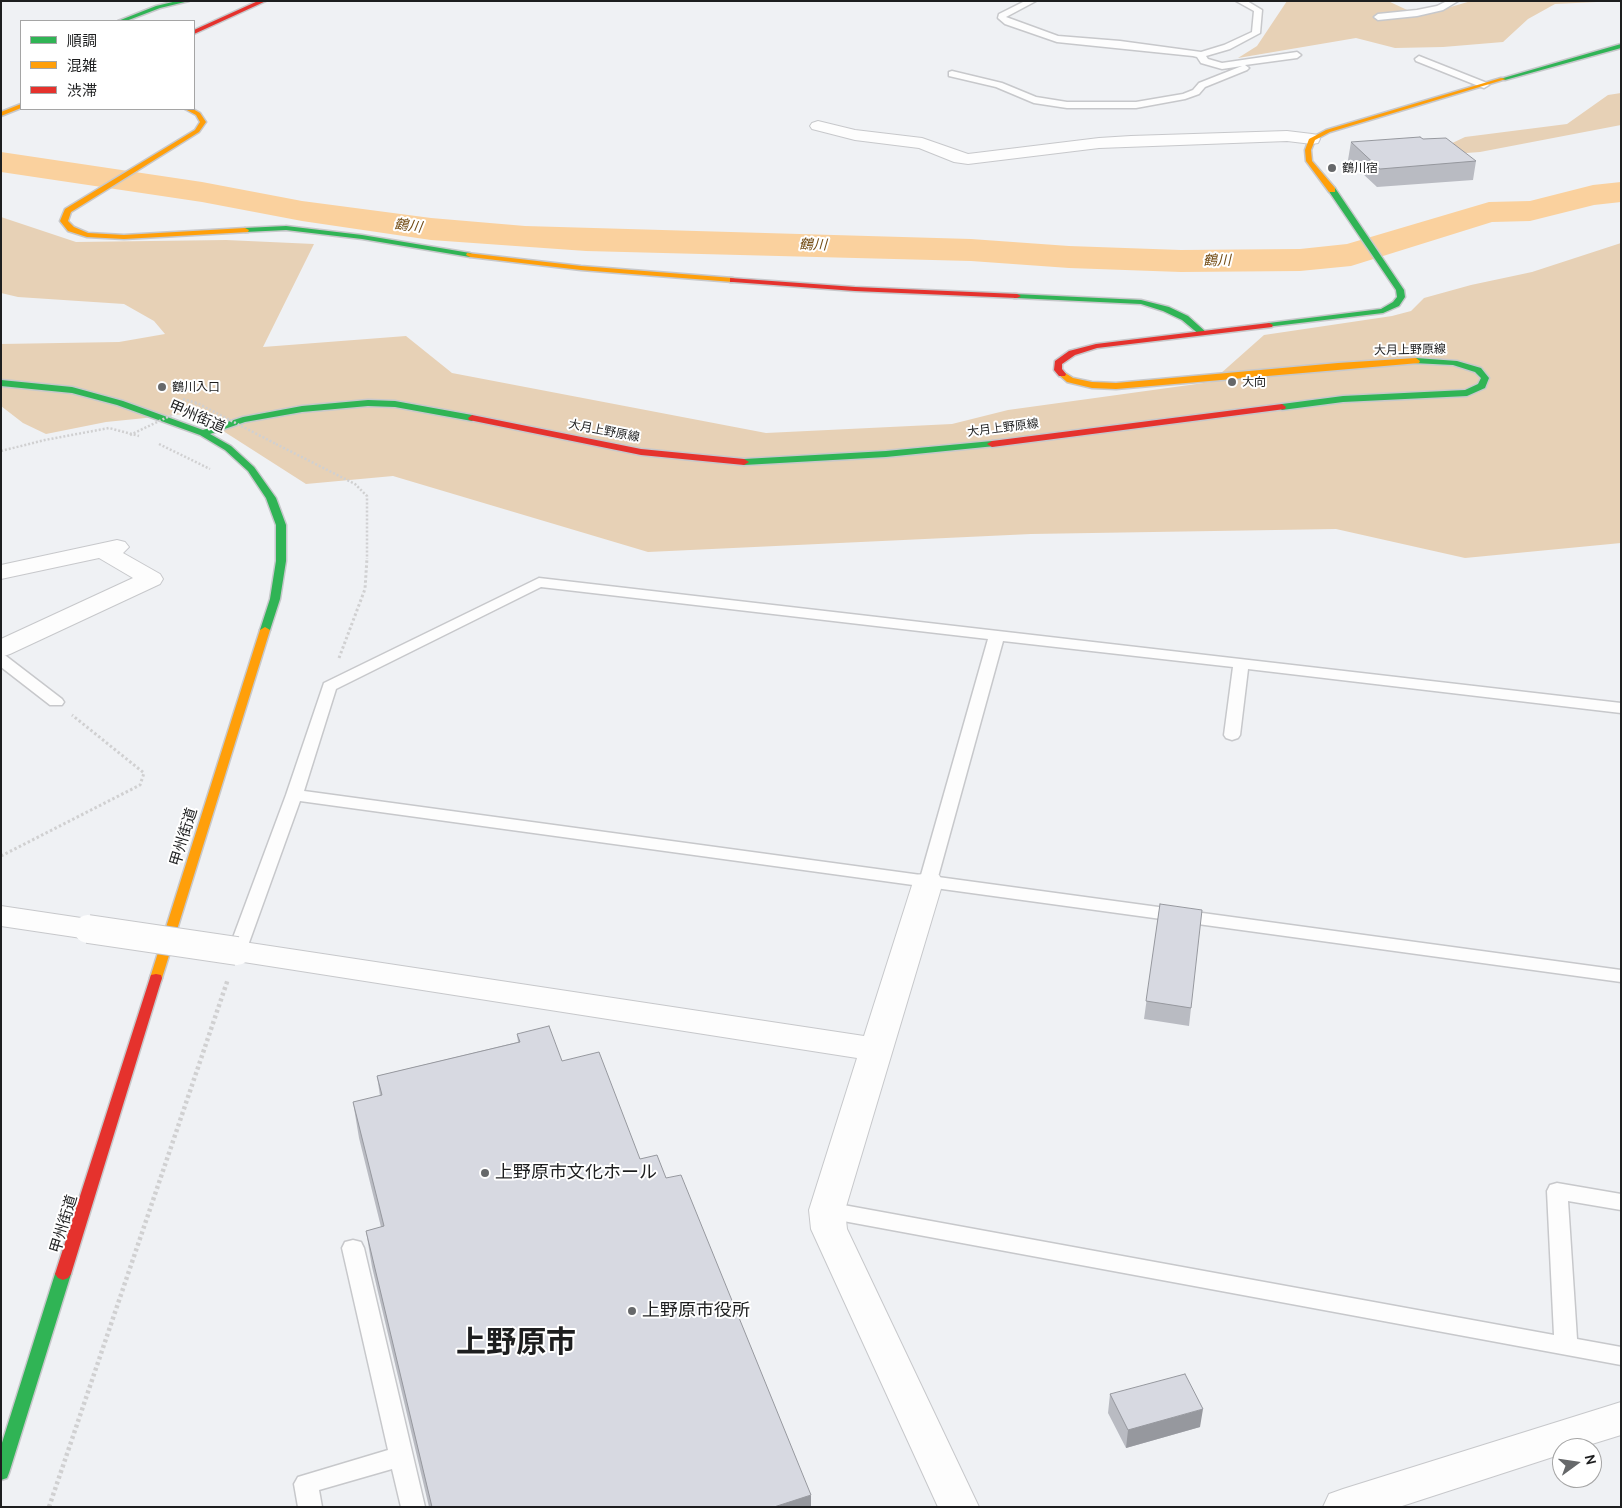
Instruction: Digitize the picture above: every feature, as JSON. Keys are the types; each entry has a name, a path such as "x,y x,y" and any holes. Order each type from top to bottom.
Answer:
{"main road":[{"path":"124,20 158,7 186,1"},
{"path":"195,32 263,1"},
{"path":"1312,139 1328,131 1621,46"},
{"path":"1,114 20,106"},
{"path":"190,110 198,114 203,122 197,131 68,211 64,221 71,229 87,235 124,237 258,228 286,228 362,237 495,259 581,268 855,289 1141,302 1166,308 1185,318 1203,333"},
{"name":"大月上野原線","path":"203,433 268,414 368,403 422,408 641,452 726,462 762,462 886,454 982,444 1343,399 1467,393 1482,386 1485,378 1478,370 1454,363 1419,361 1116,386 1092,385 1070,380 1058,370 1058,363 1072,353 1096,346 1383,311 1396,304 1401,297 1400,290 1343,204 1309,161 1308,150 1312,139"},
{"name":"甲州街道","path":"1,382 72,390 120,403 203,433 228,448 251,469 271,498 281,525 281,561 274,599 1,1473"}],"street":[{"path":"818,126 855,135 922,143 968,159 1107,142 1287,136 1312,139"},
{"path":"1,572 110,548 151,579 1,649"},
{"path":"928,882 827,1210 829,1229 959,1507"},
{"path":"1,916 876,1049"},
{"path":"1343,1507 1621,1418"}],"lane":[{"path":"1032,1 1002,16 1002,18 1008,22 1058,39 1120,44 1202,55 1227,47 1256,33 1258,10 1240,1"},
{"path":"1378,17 1417,13 1440,8 1454,1"},
{"path":"1202,55 1204,62 1209,64 1231,66 1297,55"},
{"path":"1419,60 1484,85"},
{"path":"952,74 999,85 1034,100 1067,105 1136,105 1185,96 1196,92 1202,85 1229,75 1247,66 1249,63"},
{"path":"237,951 294,795 329,686 539,582 1621,708"},
{"path":"928,882 997,635"},
{"path":"1,658 56,702"},
{"path":"1232,735 1241,663"},
{"path":"294,795 1621,976"},
{"path":"1566,1347 1558,1191 1621,1202"},
{"path":"827,1210 1621,1356"},
{"path":"353,1248 413,1507"},
{"path":"310,1507 306,1484 401,1456"}],"path":[{"path":"130,435 197,403 355,484 367,496 368,546 365,589 329,686"},
{"path":"1,451 45,440 110,428 130,435 145,437"},
{"path":"154,441 210,468"},
{"path":"1,856 140,785 144,773 56,702"},
{"path":"49,1507 237,951"}],"shaded area":[{"path":"1287,1 1388,1 1420,16 1471,1 1618,1 1555,4 1528,19 1503,42 1443,47 1395,48 1356,38 1238,58 1257,46"},
{"path":"1621,93 1621,125 1480,152 1425,156 1465,137 1567,124 1608,95"},
{"path":"1,217 76,242 226,240 314,244 263,347 406,336 452,373 766,433 952,424 1008,410 1211,382 1264,335 1392,316 1411,311 1424,298 1471,285 1532,272 1621,243 1621,543 1465,558 1336,529 1031,534 648,552 393,476 306,484 195,413 106,422 46,434 23,423 1,406 1,344 119,342 165,334 154,321 124,304 18,297 1,293"}],"building":[{"path":"1420,137 1423,139 1446,138 1476,161 1380,169 1351,142"},
{"path":"1160,904 1202,910 1191,1008 1146,1001"},
{"path":"549,1026 562,1061 599,1052 640,1159 657,1155 666,1178 681,1175 811,1495 774,1507 432,1507 366,1231 384,1226 353,1102 382,1095 377,1076 520,1042 517,1034"},
{"path":"1185,1374 1203,1409 1128,1430 1110,1394"}],"waterway":[{"name":"鶴川","path":"1,162 202,192 302,211 431,229 525,237 971,250 1069,257 1181,261 1300,260 1351,255 1489,212 1530,211 1593,195 1621,192"}],"traffic: fast":[{"path":"124,20 158,7 186,1"},
{"path":"1503,79 1621,46"},
{"path":"1269,325 1383,311 1396,304 1401,297 1400,290 1332,190"},
{"path":"245,230 286,228 362,237 470,255"},
{"path":"1017,296 1141,302 1166,309 1185,318 1203,333"},
{"path":"1282,407 1343,399 1467,393 1482,386 1485,378 1478,370 1454,363 1416,361"},
{"path":"1,383 72,390 120,403 203,433 228,448 251,469 271,498 281,525 281,561 275,599 265,630"},
{"path":"203,433 243,420 302,409 368,403 395,404 472,418"},
{"path":"744,462 886,454 992,444"},
{"path":"1,1473 63,1274"}],"traffic: slow":[{"path":"1332,190 1309,161 1308,150 1312,139 1328,131 1503,79"},
{"path":"1,114 20,106"},
{"path":"190,110 198,114 203,122 197,131 68,211 64,221 71,229 87,235 124,237 245,230"},
{"path":"470,255 581,268 733,280"},
{"path":"1062,374 1070,380 1092,385 1116,386 1416,361"},
{"path":"156,978 265,630"}],"traffic: jam":[{"path":"195,32 263,1"},
{"path":"733,280 855,289 1017,296"},
{"path":"1062,374 1058,370 1058,363 1072,353 1096,346 1269,325"},
{"path":"992,444 1282,407"},
{"path":"472,418 641,452 744,462"},
{"path":"63,1274 156,978"}],"place":[{"name":"鶴川宿","path":"1332,168"},
{"name":"大向","path":"1232,382"},
{"name":"鶴川入口","path":"162,387"},
{"name":"上野原市文化ホール","path":"485,1173"},
{"name":"上野原市役所","path":"632,1311"}],"district":[{"name":"上野原市","path":"516,1343"}]}
